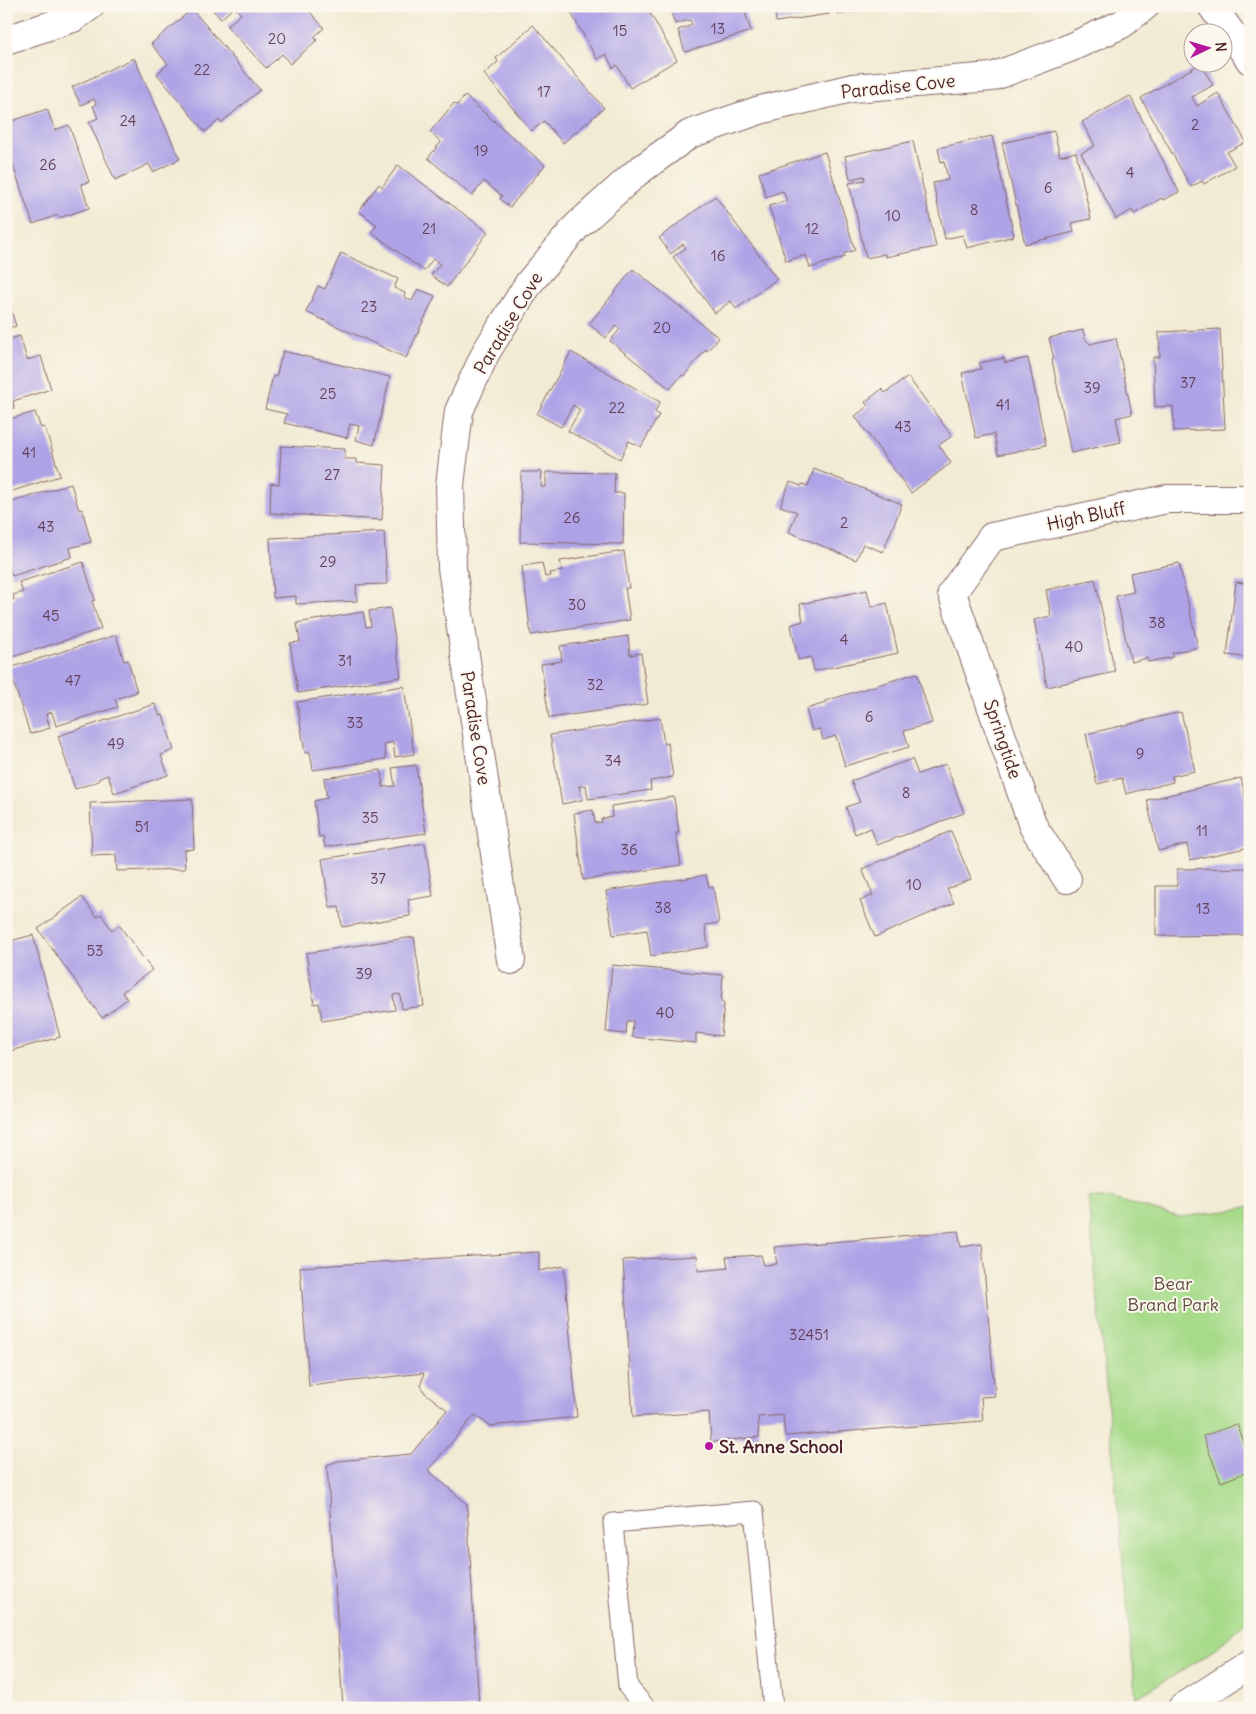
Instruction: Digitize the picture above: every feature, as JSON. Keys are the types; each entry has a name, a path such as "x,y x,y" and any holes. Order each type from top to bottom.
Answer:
{"street":[{"path":"6,40 72,18 90,6"},
{"name":"Paradise Cove","path":"511,960 452,568 450,485 459,411 486,352 529,283 577,226 636,173 690,134 760,110 852,88 992,77 1067,49 1122,24 1146,6"},
{"path":"1212,6 1250,60"},
{"name":"High Bluff","path":"952,593 992,537 1167,499 1250,499"},
{"name":"Springtide","path":"952,593 1033,826 1067,879"},
{"path":"1182,1708 1250,1664"}],"lane":[{"path":"646,1708 628,1687 613,1523 754,1511 773,1708"}],"green space":[{"name":"Bear Brand Park","path":"1088,1197 1113,1199 1180,1217 1250,1206 1250,1617 1238,1630 1210,1652 1136,1698"}],"building":[{"path":"209,6 305,6 324,28 314,37 317,40 290,64 282,54 266,68 227,26 241,14 234,7 221,19"},
{"path":"330,6 341,6 335,12"},
{"path":"567,6 646,6 677,60 630,88 617,65 613,68 606,54 597,59"},
{"path":"669,6 743,6 751,31 685,52 678,30 692,25 690,20 675,24"},
{"path":"774,6 828,6 829,14 776,22"},
{"path":"836,6 884,6 884,7 838,14"},
{"path":"919,6 931,6 932,7 920,9"},
{"path":"192,9 260,90 221,123 219,120 205,132 157,74 168,64 151,44"},
{"path":"533,25 604,108 563,143 544,121 532,131 484,74 498,62 496,58"},
{"path":"134,58 180,159 153,172 149,164 115,180 89,122 98,118 93,106 96,104 94,99 81,105 72,87"},
{"path":"1186,72 1205,72 1213,85 1192,97 1197,106 1218,93 1246,142 1227,152 1235,166 1204,184 1202,181 1191,187 1141,98"},
{"path":"465,96 545,165 510,207 500,199 502,196 484,181 472,196 428,158 441,142 430,132 454,103 457,105"},
{"path":"1130,96 1179,192 1163,200 1162,198 1134,214 1132,210 1116,219 1081,153 1095,146 1082,122"},
{"path":"47,109 55,130 69,125 89,182 81,184 89,208 59,218 58,215 33,224 6,145 6,123"},
{"path":"1054,131 1060,156 1076,152 1091,219 1072,223 1074,232 1025,244 1002,143"},
{"path":"992,136 1014,236 967,248 963,235 945,239 933,183 948,180 944,161 941,162 938,148"},
{"path":"913,141 936,247 885,257 885,254 866,258 849,183 865,180 864,176 850,179 845,156"},
{"path":"825,152 855,250 843,254 845,257 810,268 806,255 786,261 769,206 787,201 783,191 766,197 759,173"},
{"path":"398,165 488,232 447,287 431,275 440,264 433,259 424,271 371,232 377,225 359,211 379,184 382,187"},
{"path":"715,196 777,279 736,309 731,301 715,313 673,257 686,248 683,244 671,254 659,238"},
{"path":"341,253 398,279 394,288 405,293 404,297 412,301 418,289 435,296 406,358 306,312 318,286 325,289"},
{"path":"633,269 719,338 707,351 706,349 684,376 682,375 670,389 610,341 620,329 616,326 606,338 589,324"},
{"path":"6,294 16,326 6,329"},
{"path":"1220,329 1225,429 1174,431 1173,406 1155,407 1153,357 1160,357 1159,332"},
{"path":"1083,330 1085,339 1090,344 1116,338 1132,414 1116,418 1121,442 1071,453 1049,338"},
{"path":"20,336 27,360 41,356 51,389 13,401 14,408 6,411 6,340"},
{"path":"283,351 390,377 374,445 356,440 359,426 350,424 347,438 284,423 287,414 265,409 273,376 276,377"},
{"path":"571,352 660,402 655,412 659,415 641,447 629,441 620,459 568,431 580,410 573,405 561,427 537,414"},
{"path":"1004,358 1005,363 1028,358 1046,445 998,455 994,434 976,438 962,373 981,369 979,363"},
{"path":"908,377 952,436 939,445 951,463 911,493 855,416 868,406 865,402 882,389 885,393"},
{"path":"35,412 41,428 45,427 60,476 6,493 6,420"},
{"path":"281,446 345,449 345,459 356,459 356,463 385,465 382,520 270,513 271,483 279,484"},
{"path":"814,469 902,504 883,552 863,544 856,560 789,532 797,512 780,506 790,482 801,486 802,484 808,486"},
{"path":"521,472 542,472 541,487 546,487 546,472 615,473 614,493 624,493 623,544 520,542"},
{"path":"71,484 79,510 82,509 91,542 70,548 72,557 12,576 6,561 6,504"},
{"path":"384,532 387,584 356,585 357,601 296,604 296,596 273,598 270,538"},
{"path":"624,551 629,588 625,588 630,620 531,635 522,566 542,563 545,577 551,576 550,573 562,571 560,561"},
{"path":"83,562 95,600 92,601 101,629 6,659 6,594 9,601 14,599 13,595 23,592 19,582"},
{"path":"1179,563 1198,647 1172,653 1173,657 1148,662 1147,658 1131,662 1116,596 1134,592 1130,573"},
{"path":"1095,579 1115,672 1047,687 1034,620 1051,616 1046,590"},
{"path":"1236,582 1250,584 1250,658 1227,655"},
{"path":"867,590 871,607 887,603 898,653 814,671 811,657 798,660 791,625 803,621 800,604"},
{"path":"390,608 401,677 298,693 290,643 300,642 297,623 363,612 366,627 371,626 369,611"},
{"path":"116,635 124,661 128,660 137,692 115,699 118,707 56,726 52,712 46,714 50,728 30,734 9,668"},
{"path":"628,636 630,655 641,653 648,704 549,718 541,664 562,661 560,646"},
{"path":"917,673 932,723 904,731 909,747 845,766 836,736 823,740 820,729 812,731 806,709 826,703 825,701"},
{"path":"404,686 414,754 395,757 393,742 384,744 386,759 313,770 310,752 305,753 297,702"},
{"path":"155,704 160,716 163,715 174,750 161,755 168,775 114,793 108,775 98,779 99,781 75,789 58,736"},
{"path":"1181,712 1195,771 1172,776 1173,782 1126,794 1122,778 1097,784 1086,734"},
{"path":"660,718 664,744 668,743 673,777 650,781 651,790 588,799 586,785 579,786 582,800 562,804 550,735"},
{"path":"912,759 918,774 946,764 964,813 877,845 871,828 855,834 846,807 860,802 851,781"},
{"path":"416,765 426,833 325,847 323,836 319,837 314,801 327,798 324,778 381,770 383,787 395,786 392,768"},
{"path":"1241,778 1250,816 1250,847 1190,860 1187,844 1158,851 1147,800"},
{"path":"674,797 679,833 676,833 681,865 583,880 574,813 593,810 595,823 602,822 601,819 612,817 611,806"},
{"path":"192,799 194,849 184,850 185,869 117,871 116,855 92,856 90,803"},
{"path":"951,831 971,879 947,889 954,903 875,937 860,901 873,895 862,869"},
{"path":"425,843 433,896 408,900 410,916 342,927 339,907 330,908 322,859"},
{"path":"1249,868 1250,935 1156,936 1156,886 1177,886 1177,869"},
{"path":"706,875 709,887 713,887 719,923 705,925 708,947 651,956 647,930 613,935 606,891"},
{"path":"82,897 97,917 101,914 112,930 119,925 152,970 122,992 127,999 102,1018 38,929"},
{"path":"33,935 60,1037 6,1052 6,942"},
{"path":"414,937 424,1006 402,1009 400,994 393,995 395,1010 322,1021 319,1003 314,1004 306,953"},
{"path":"612,965 723,975 721,1002 724,1003 721,1036 696,1033 696,1043 632,1037 633,1021 627,1021 626,1034 606,1032"},
{"path":"958,1231 961,1247 982,1244 995,1396 981,1397 983,1421 785,1436 783,1415 758,1417 759,1437 711,1442 709,1412 633,1417 623,1260 697,1256 698,1271 728,1268 726,1257 761,1255 764,1265 777,1264 774,1247"},
{"path":"539,1252 539,1271 564,1266 577,1417 490,1426 475,1415 428,1470 467,1504 479,1708 343,1708 327,1465 338,1461 411,1454 447,1410 424,1392 421,1385 424,1373 309,1386 300,1267"},
{"path":"1237,1424 1250,1457 1250,1471 1221,1482 1203,1436"}],"place":[{"name":"St. Anne School","path":"709,1446"}]}
